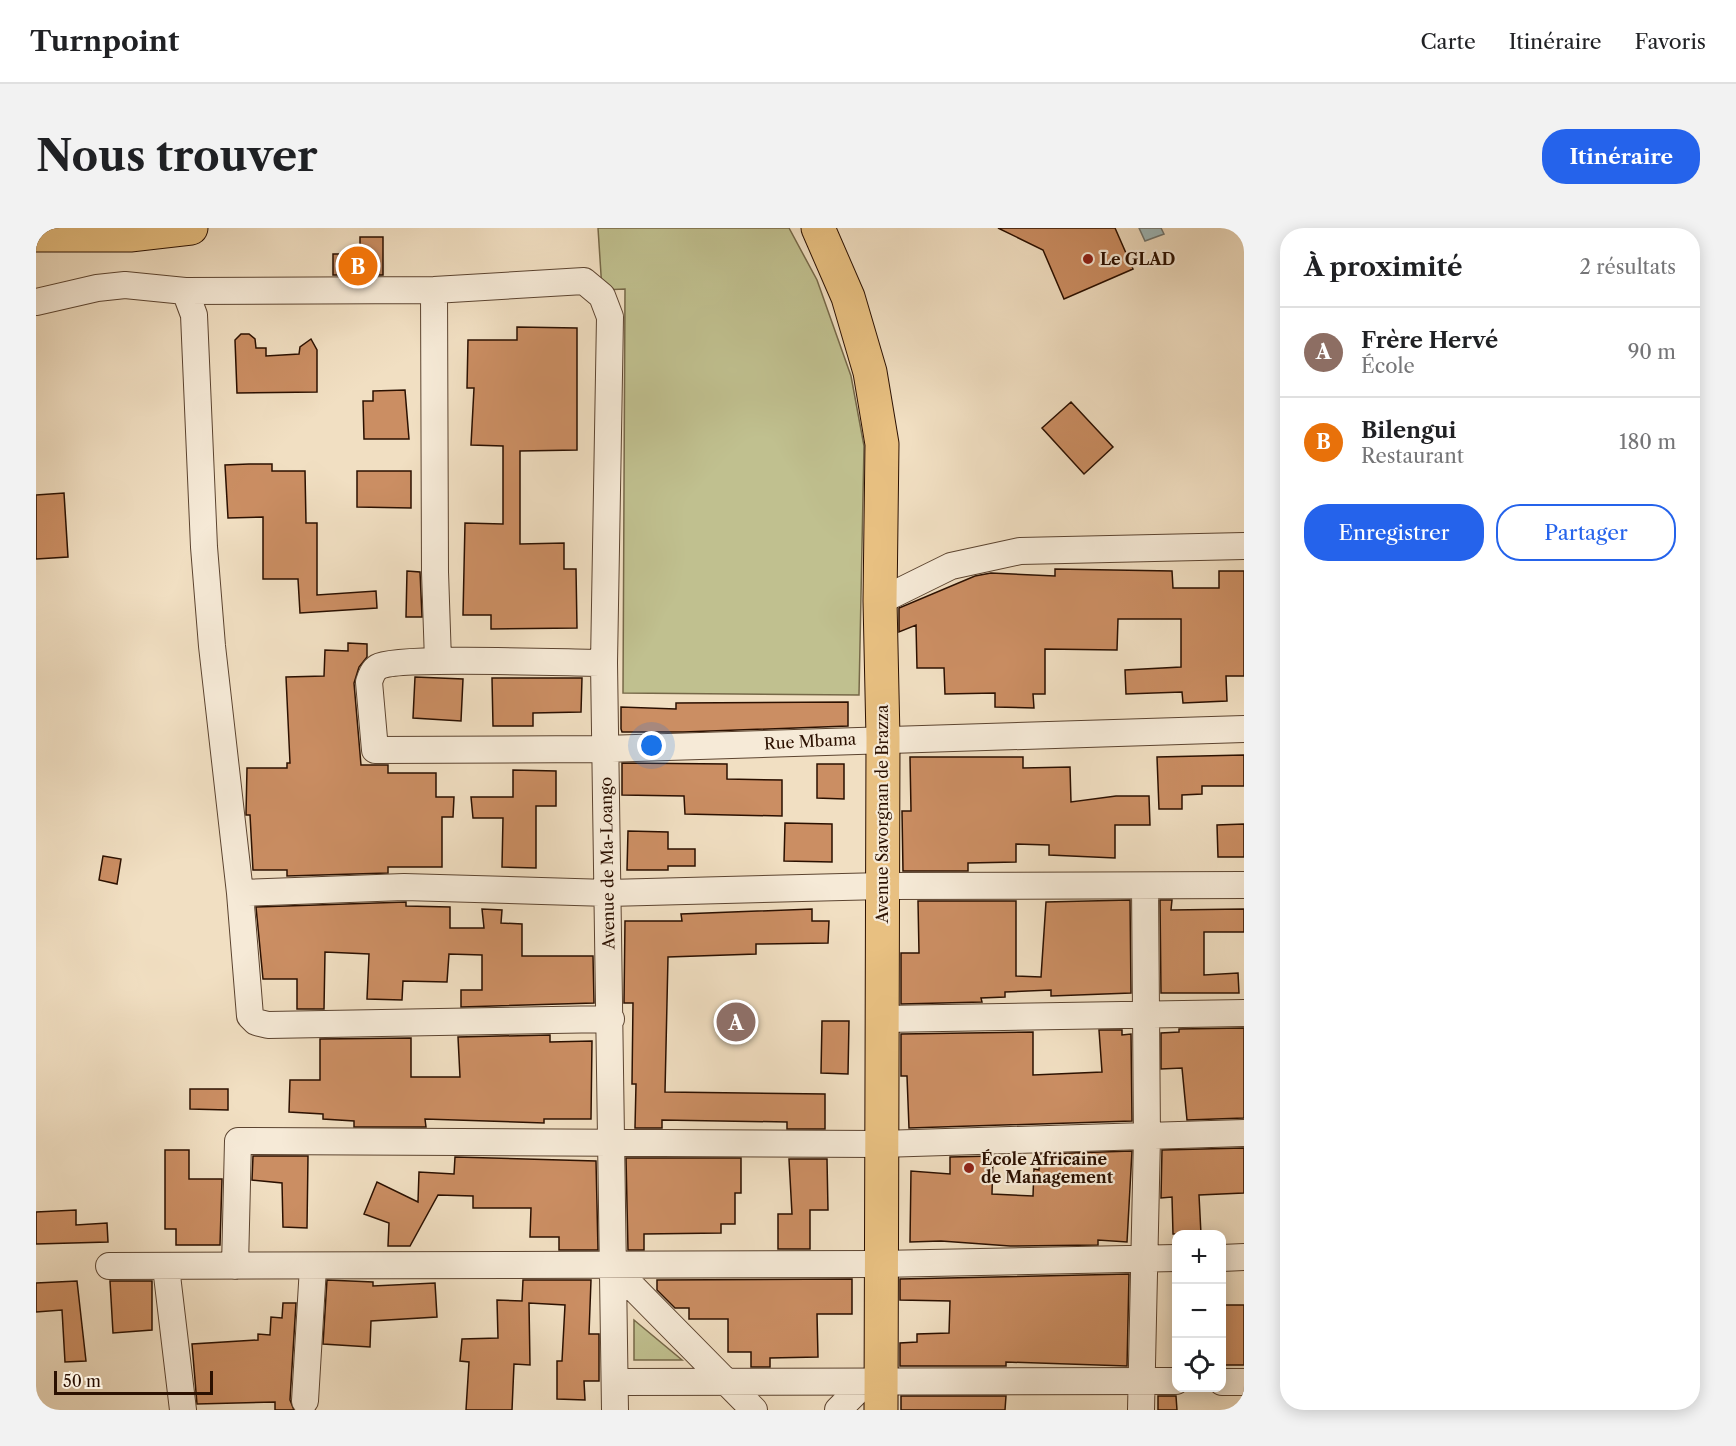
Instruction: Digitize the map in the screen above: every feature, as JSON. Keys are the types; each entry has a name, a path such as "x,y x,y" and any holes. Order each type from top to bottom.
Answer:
{"main road":[{"path":"36,235 130,235 191,228"},
{"name":"Avenue Savorgnan de Brazza","path":"818,228 848,297 870,372 881,433 883,1019 876,1392"}],"street":[{"name":"Avenue de Ma-Loango","path":"434,290 584,281 602,296 610,317 604,749 611,1019 615,1410"},
{"path":"36,302 97,288 125,285 185,291 434,290 435,572 438,661 604,663"},
{"path":"185,291 194,315 199,486 212,646 240,893 247,1006 250,1016 256,1022 268,1025 611,1019"},
{"path":"880,601 951,566 1020,551 1244,546"},
{"name":"Rue Mbama","path":"438,661 382,665 372,673 369,682 375,750 604,749 883,738 1244,729"},
{"path":"240,893 404,887 608,893 883,886 1244,885"},
{"path":"1141,1410 1147,1137 1145,886"},
{"path":"883,1019 1244,1013"},
{"path":"235,1266 238,1141 881,1144 1244,1133"},
{"path":"1226,1258 1244,1257"},
{"path":"110,1266 612,1266 1172,1258"},
{"path":"612,1266 754,1410"},
{"path":"166,1267 183,1410"},
{"path":"305,1401 313,1267"},
{"path":"615,1382 726,1381 876,1392 1141,1381 1172,1382"},
{"path":"1226,1382 1244,1382"},
{"path":"838,1410 876,1392"}],"green space":[{"path":"598,228 789,228 817,280 851,376 864,446 859,695 623,693 625,289 602,290"},
{"path":"634,1320 682,1360 634,1360"}],"water":[{"path":"1139,228 1161,228 1164,234 1145,241"}],"building":[{"name":"Le GLAD","path":"998,228 1115,228 1133,269 1064,299 1043,250"},
{"path":"360,237 383,237 383,275 333,275 333,254 360,254"},
{"path":"517,327 577,328 577,450 520,451 520,544 564,543 564,569 576,569 577,628 491,629 491,615 463,615 465,523 503,524 503,446 471,445 474,388 467,388 468,340 517,340"},
{"path":"241,334 249,334 255,339 256,348 266,348 266,356 299,354 300,347 311,339 317,350 317,392 237,393 235,340"},
{"path":"405,390 409,439 364,439 363,401 373,401 373,391"},
{"path":"1071,402 1113,447 1084,474 1042,428"},
{"path":"272,464 272,471 305,471 306,523 317,523 317,595 376,591 377,608 300,613 298,579 263,579 263,517 228,518 225,465"},
{"path":"357,471 411,471 411,508 357,507"},
{"path":"64,493 68,557 36,559 36,495"},
{"path":"1055,569 1172,571 1173,588 1219,588 1219,571 1244,571 1244,676 1226,676 1227,701 1183,703 1182,692 1126,694 1125,670 1181,667 1181,619 1118,619 1117,650 1045,649 1045,694 1033,694 1034,708 995,707 995,693 945,694 944,668 917,668 916,625 899,632 899,608 975,576 991,573 1055,576"},
{"path":"407,571 420,572 422,617 406,617"},
{"path":"348,643 367,644 367,657 359,667 354,683 361,765 388,765 388,773 436,773 436,797 454,797 453,817 442,817 442,867 388,867 388,873 287,876 287,870 253,870 250,815 246,815 247,768 287,768 287,763 290,763 286,677 324,676 325,650 348,651"},
{"path":"415,677 463,679 461,721 413,718"},
{"path":"492,678 582,678 581,712 533,713 533,726 493,726"},
{"path":"848,702 848,726 683,732 622,732 621,729 621,707 676,709 676,703"},
{"path":"1244,755 1244,786 1202,786 1202,794 1182,795 1182,809 1159,809 1157,757"},
{"path":"910,757 1023,757 1023,768 1070,767 1071,802 1116,796 1149,796 1150,825 1115,825 1115,858 1049,855 1049,845 1016,844 1016,862 968,863 968,871 903,871 902,811 911,811"},
{"path":"622,763 727,764 727,779 782,780 782,816 685,814 684,796 622,795"},
{"path":"817,764 844,764 844,799 817,798"},
{"path":"513,770 556,771 556,806 536,806 536,868 502,867 503,818 473,818 471,797 513,797"},
{"path":"785,823 832,824 832,862 784,861"},
{"path":"1244,824 1244,857 1218,857 1217,825"},
{"path":"628,831 668,832 668,849 695,849 695,866 668,866 668,870 627,870"},
{"path":"103,856 121,859 117,884 99,880"},
{"path":"1130,900 1131,993 1051,996 1051,990 1005,992 1005,997 981,998 982,1002 901,1004 901,953 919,953 918,901 1016,901 1016,976 1041,977 1046,902"},
{"path":"1160,900 1172,900 1171,910 1244,909 1244,932 1204,932 1204,975 1238,973 1239,993 1161,993"},
{"path":"406,902 406,906 450,907 450,928 484,928 482,909 502,910 501,923 522,924 522,956 593,956 594,1003 461,1007 461,990 482,990 482,955 449,954 447,982 403,981 402,1000 367,999 369,954 325,952 324,1009 297,1009 297,979 263,979 256,907"},
{"path":"812,909 812,921 829,921 828,943 756,944 756,954 668,957 665,1092 825,1094 825,1129 787,1129 787,1122 662,1120 662,1128 635,1128 636,1084 632,1084 633,1003 624,1003 625,921 682,921 681,914"},
{"path":"822,1021 849,1021 848,1074 821,1073"},
{"path":"1244,1028 1244,1118 1187,1120 1182,1068 1161,1069 1161,1033 1179,1032 1179,1029"},
{"path":"1099,1030 1122,1030 1122,1035 1131,1034 1132,1121 909,1128 907,1076 901,1076 901,1034 1033,1032 1033,1075 1102,1072"},
{"path":"550,1035 550,1042 592,1041 591,1119 544,1119 544,1123 425,1119 426,1127 354,1127 354,1121 323,1119 323,1114 289,1112 290,1080 320,1080 320,1039 411,1038 411,1077 460,1077 458,1037"},
{"path":"190,1089 228,1089 228,1110 190,1109"},
{"path":"1244,1148 1244,1193 1199,1195 1201,1230 1173,1230 1172,1197 1161,1198 1162,1150"},
{"path":"165,1150 189,1150 189,1179 222,1179 220,1245 176,1245 176,1229 165,1229"},
{"path":"1132,1151 1127,1242 1098,1240 1098,1245 1010,1246 941,1241 910,1242 911,1171 950,1174 950,1157 993,1156 992,1194 1033,1196 1034,1169 1039,1170 1040,1154"},
{"path":"253,1156 308,1156 307,1228 283,1227 282,1183 252,1180"},
{"path":"455,1157 596,1161 598,1250 559,1250 559,1237 530,1237 531,1208 473,1208 473,1196 438,1195 410,1246 388,1246 389,1223 364,1214 377,1182 418,1202 419,1172 454,1174"},
{"path":"626,1158 741,1158 741,1193 735,1193 735,1224 721,1224 721,1233 644,1234 644,1250 628,1250"},
{"path":"789,1159 827,1159 828,1210 810,1210 810,1249 778,1249 778,1214 792,1214"},
{"path":"76,1210 76,1225 107,1223 108,1242 36,1244 36,1212"},
{"path":"1129,1274 1127,1366 1006,1362 1006,1366 900,1366 900,1343 917,1342 917,1334 949,1333 950,1301 900,1300 900,1279"},
{"path":"852,1279 852,1314 817,1314 818,1357 770,1358 770,1367 751,1367 751,1352 728,1352 728,1319 689,1319 689,1308 675,1308 657,1290 657,1280"},
{"path":"327,1280 373,1282 373,1286 435,1283 437,1317 371,1321 370,1347 323,1344"},
{"path":"523,1280 591,1280 589,1334 599,1334 599,1381 584,1381 585,1400 557,1399 557,1361 562,1361 565,1305 529,1303 530,1365 514,1364 512,1410 466,1410 469,1362 460,1361 462,1339 498,1338 497,1300 522,1301"},
{"path":"77,1281 86,1361 65,1362 62,1310 36,1312 36,1283"},
{"path":"110,1281 152,1281 152,1330 113,1333"},
{"path":"283,1303 296,1303 290,1400 294,1410 275,1410 275,1402 197,1404 192,1344 258,1340 258,1334 270,1335 271,1317 282,1318"},
{"path":"1226,1305 1244,1305 1244,1365 1226,1365"},
{"path":"901,1396 1006,1396 1005,1410 901,1410"},
{"path":"1158,1396 1176,1396 1177,1410 1158,1410"}],"place":[{"name":"Le GLAD","path":"1088,259"},
{"name":"Bilengui","path":"358,266"},
{"name":"Frère Hervé","path":"736,1022"},
{"name":"École Africaine de Management","path":"969,1168"}]}
